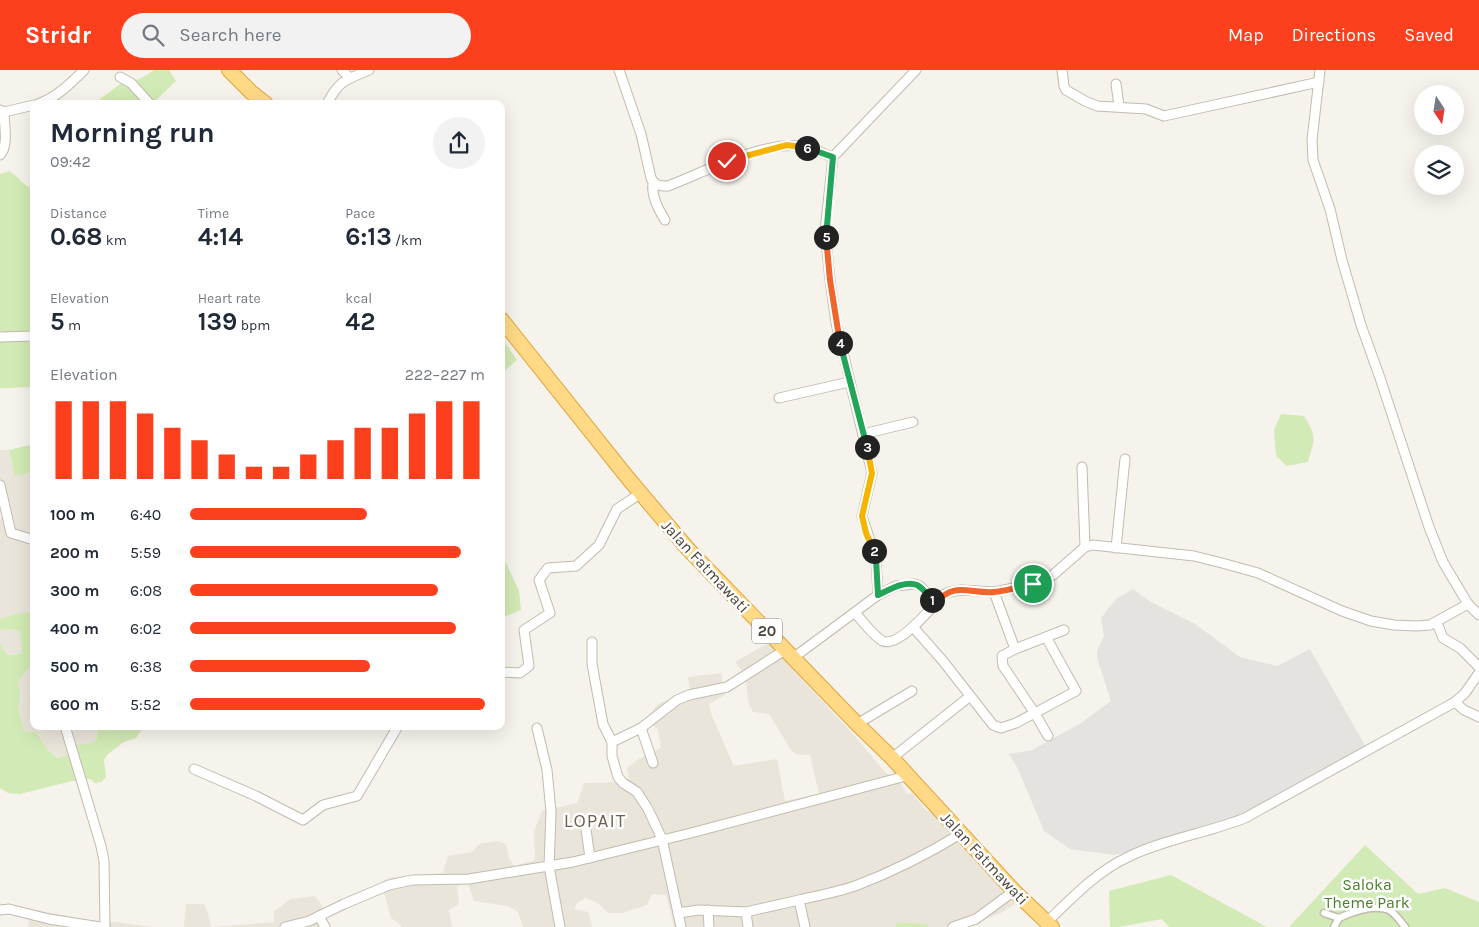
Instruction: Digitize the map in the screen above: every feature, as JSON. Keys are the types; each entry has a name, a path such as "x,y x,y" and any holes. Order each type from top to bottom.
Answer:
{"highway":[{"path":"229,70 261,100"},
{"name":"Jalan Fatmawati","path":"505,324 688,549 856,724 892,758 906,776 962,833 1014,891 1050,924"}],"street":[{"path":"47,100 68,86 84,70"},
{"path":"342,70 350,77"},
{"path":"328,100 336,88 350,77 369,70"},
{"path":"619,70 641,134 658,208 665,220"},
{"path":"878,595 876,559 862,516 872,473 836,323 825,231 833,157 916,70"},
{"path":"1062,70 1064,86 1070,93 1097,106 1146,109 1164,116 1319,82"},
{"path":"1320,70 1312,150 1313,160 1330,209 1361,326 1429,526 1444,562 1468,604 1479,615"},
{"path":"120,77 137,88 147,100"},
{"path":"1116,84 1119,106"},
{"path":"0,155 5,144 2,111 30,106"},
{"path":"653,183 659,186 668,186 727,161 787,145 802,146 833,157"},
{"path":"0,337 30,336"},
{"path":"779,398 849,382"},
{"path":"863,434 913,422"},
{"path":"1116,548 1125,459"},
{"path":"1082,467 1085,547"},
{"path":"0,485 11,533 30,539"},
{"path":"505,672 520,673 529,666 524,630 550,613 539,580 548,568 576,566 599,545 618,510 641,493"},
{"path":"855,613 881,640 886,642 892,641 913,628 943,595 955,590 994,592 1033,584 1053,575 1085,547 1093,545 1194,556 1258,573 1314,600 1371,621 1416,626 1436,622 1468,604"},
{"path":"612,742 641,728 676,700 689,695 727,687 789,654 855,613 878,595 896,586 915,584 920,586 936,603"},
{"path":"994,592 1015,648"},
{"path":"1436,622 1443,638 1460,648 1479,667"},
{"path":"913,628 943,661 969,697 993,725 1001,728 1076,691 1046,637"},
{"path":"1048,736 1002,663 1002,656 1015,648 1064,630"},
{"path":"592,642 592,664 604,724 612,742 612,756 618,777 623,783 637,792 648,809 662,839 681,927"},
{"path":"1050,924 1095,877 1127,857 1157,845 1219,828 1245,818 1455,702 1465,693 1479,673"},
{"path":"856,724 912,690"},
{"path":"892,758 969,697"},
{"path":"1455,702 1464,710 1479,718"},
{"path":"537,728 547,770 551,806 549,866 560,927"},
{"path":"641,728 653,763"},
{"path":"66,730 104,861 104,927"},
{"path":"194,769 256,796 303,820 323,805 358,796 396,730"},
{"path":"285,927 309,921 371,893 412,880 469,879 590,858 662,839 691,834 906,776"},
{"path":"585,822 590,858"},
{"path":"678,913 708,910 746,912 840,890 878,876 935,849 962,833"},
{"path":"953,927 976,919 1014,891"},
{"path":"799,900 805,927"},
{"path":"1334,927 1339,918 1350,913 1382,908 1397,916 1405,927"},
{"path":"0,910 9,909 49,919 100,927"},
{"path":"708,910 709,927"},
{"path":"746,912 748,927"},
{"path":"1324,913 1339,918"},
{"path":"320,916 325,927"}],"shaded area":[{"path":"0,450 9,450 15,476 30,473 30,613 11,615 0,619 0,520 3,515 0,505"},
{"path":"1133,589 1149,601 1195,624 1240,657 1277,666 1310,649 1370,754 1214,835 1114,855 1070,849 1044,831 1018,769 1009,754 1032,750 1081,723 1111,701 1097,658 1097,651 1104,636 1101,618 1116,599"},
{"path":"14,629 20,631 22,654 7,655 0,643 0,630"},
{"path":"768,643 853,734 886,773 900,782 907,794 912,793 926,810 935,815 1015,904 1001,913 965,927 928,927 926,924 896,922 896,927 674,927 666,895 652,894 647,905 622,913 609,913 596,902 585,898 577,903 574,909 588,912 592,927 523,927 518,912 508,906 474,901 468,884 457,886 459,904 449,910 452,927 401,927 391,918 381,882 391,877 443,873 448,856 472,852 479,844 497,841 506,844 509,858 514,866 535,860 534,831 542,811 577,803 584,783 629,782 627,768 637,760 661,748 658,730 647,718 658,704 690,690 688,677 721,673 725,695 709,704 712,716 734,766 777,759 785,801 819,794 810,755 796,754 791,750 769,714 753,712 749,705 746,683 742,671 735,662"},
{"path":"30,668 30,730 97,730 98,738 94,743 75,753 59,758 48,750 36,732 24,731 18,708 20,695 18,682"},
{"path":"314,896 320,902 330,927 212,927 274,922 274,911 291,899"},
{"path":"186,904 204,904 211,927 184,927"},
{"path":"31,909 87,920 153,927 28,927"}],"green space":[{"path":"154,70 169,70 176,81 156,100 100,100 123,82 140,79"},
{"path":"9,171 30,187 30,388 0,388 0,174"},
{"path":"505,343 517,360 505,370"},
{"path":"1281,414 1304,416 1308,423 1314,438 1308,462 1287,466 1276,456 1274,430"},
{"path":"30,445 30,473 15,476 9,450"},
{"path":"505,561 519,591 521,610 505,616"},
{"path":"30,612 30,668 18,682 20,695 18,708 24,731 36,732 48,750 58,758 75,753 74,746 93,743 97,738 98,730 141,730 136,738 124,742 108,754 104,760 106,777 101,782 95,783 90,779 72,781 20,794 8,793 0,788 0,643 7,655 22,654 20,632 14,629 0,630 0,619"},
{"name":"Saloka Theme Park","path":"1365,845 1418,894 1445,888 1479,902 1479,927 1289,927"},
{"path":"1171,875 1267,927 1169,927 1162,919 1110,927 1109,891"},
{"path":"896,922 927,924 928,927 896,927"}],"district":[{"name":"LOPAIT","path":"595,820"}],"route":[{"path":"727,161 787,145 802,146 833,157 825,231 830,280 836,323 849,382 871,465 872,480 864,502 862,516 876,559 878,595 896,586 915,584 920,586 936,603 943,595 955,590 994,592 1033,584"}]}
